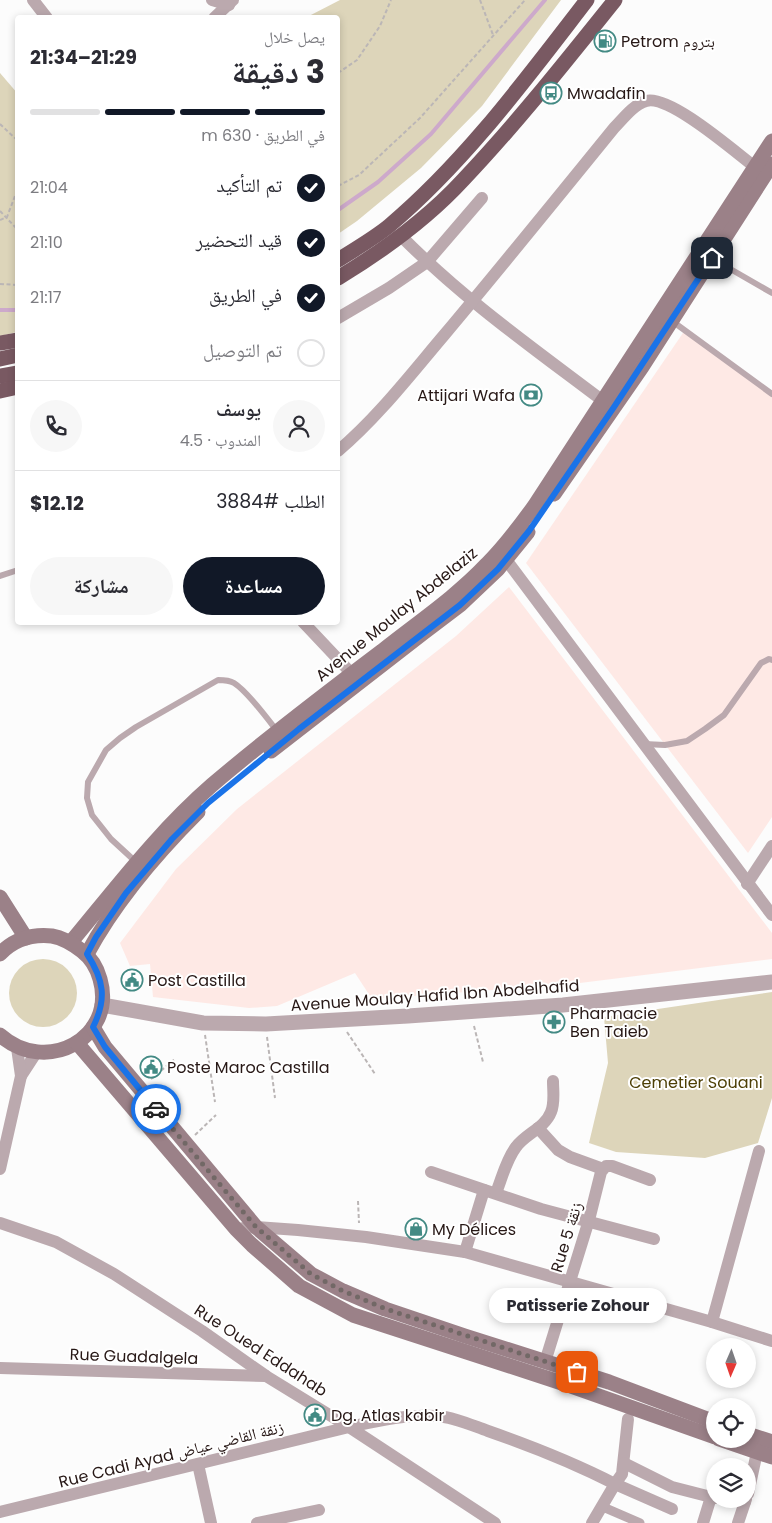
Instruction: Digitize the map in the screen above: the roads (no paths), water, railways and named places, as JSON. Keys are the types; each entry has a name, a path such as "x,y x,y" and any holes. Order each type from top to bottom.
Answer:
{"highway":[{"path":"340,259 387,228 444,175 529,75 587,0"},
{"path":"340,277 400,235 462,181 526,109 614,0"},
{"path":"0,343 15,340"},
{"path":"0,359 15,356"},
{"path":"0,376 15,373"},
{"path":"0,391 15,387"}],"main road":[{"name":"Avenue Moulay Abdelaziz","path":"339,690 352,674 503,556 529,531 548,495 609,404 772,141"},
{"name":"Avenue Moulay Abdelaziz","path":"609,404 672,320 772,164"},
{"name":"Avenue Moulay Abdelaziz","path":"71,942 136,863 167,829 212,785 281,736 339,690 460,605 480,588 503,556"},
{"name":"Avenue Moulay Abdelaziz","path":"87,954 96,937 126,893 178,833 281,736"},
{"path":"0,897 26,938"},
{"path":"0,1035 17,1048 36,1053 51,1053 77,1043 93,1027 102,1004 102,987 97,969 87,954 71,942 41,935 14,942 1,949"},
{"path":"93,1027 105,1047 256,1227 311,1274 343,1291 394,1312 609,1382 706,1419"},
{"path":"77,1043 236,1229 299,1286 353,1315 565,1384 706,1434"},
{"path":"756,1437 772,1442"},
{"path":"747,1448 765,1454"}],"street":[{"path":"33,0 45,15"},
{"path":"212,0 231,3"},
{"path":"217,15 231,3"},
{"path":"340,449 384,406 472,302 614,128 630,112 647,100 664,103 684,114 755,167"},
{"path":"340,317 389,288 427,262 482,198"},
{"path":"400,235 472,302 609,404"},
{"path":"503,556 772,916"},
{"path":"306,625 352,674"},
{"path":"747,884 772,846"},
{"name":"Avenue Moulay Hafid Ibn Abdelhafid","path":"102,1004 203,1023 266,1024 563,1005 772,982"},
{"path":"17,1048 21,1076"},
{"path":"0,1169 21,1076 36,1053"},
{"path":"465,1252 490,1192 511,1153 523,1139 538,1128 551,1112 553,1081"},
{"path":"538,1128 558,1150 570,1157 603,1170 606,1166 612,1166 650,1180"},
{"path":"712,1322 759,1152"},
{"name":"Rue 5 زنقة","path":"545,1362 603,1170"},
{"path":"430,1172 541,1209 589,1220 654,1239"},
{"name":"Rue Oued Eddahab","path":"0,1223 56,1242 114,1274 202,1331 266,1376 349,1427 495,1523"},
{"path":"236,1229 256,1227 360,1237 465,1252 712,1322 772,1341"},
{"name":"Rue Guadalgela","path":"0,1368 266,1376"},
{"name":"Rue Cadi Ayad زنقة القاضي عياض","path":"0,1512 349,1427 388,1419 417,1416 438,1416 460,1421 500,1435 584,1468 672,1509"},
{"path":"592,1523 615,1484 622,1477 628,1419"},
{"path":"756,1475 765,1454"},
{"path":"624,1463 672,1487 706,1496"},
{"path":"198,1464 211,1523"},
{"path":"603,1507 640,1523"},
{"path":"703,1523 711,1508"},
{"path":"738,1523 743,1508"},
{"path":"257,1523 319,1510"}],"lane":[{"path":"712,258 772,293"},
{"path":"672,320 772,394"},
{"path":"0,576 15,571"},
{"path":"644,744 687,741 724,715 761,663 769,659 772,660"},
{"path":"136,863 111,839 88,807 86,788 106,750 136,727 218,680 234,682 254,702 281,736"}],"waterway":[{"path":"340,209 378,182 431,134 545,0"},
{"path":"0,310 15,310"}],"place":[{"name":"Petrom بتروم","path":"605,41"},
{"name":"Mwadafin","path":"551,93"},
{"name":"Attijari Wafa","path":"531,395"},
{"name":"Post Castilla","path":"132,980"},
{"name":"Pharmacie Ben Taieb","path":"554,1022"},
{"name":"Poste Maroc Castilla","path":"151,1067"},
{"name":"My Délices","path":"416,1229"},
{"name":"Patisserie Zohour","path":"577,1372"},
{"name":"Dg. Atlas kabir","path":"315,1415"}],"park label":[{"name":"Cemetier Souani","path":"696,1082"}]}
